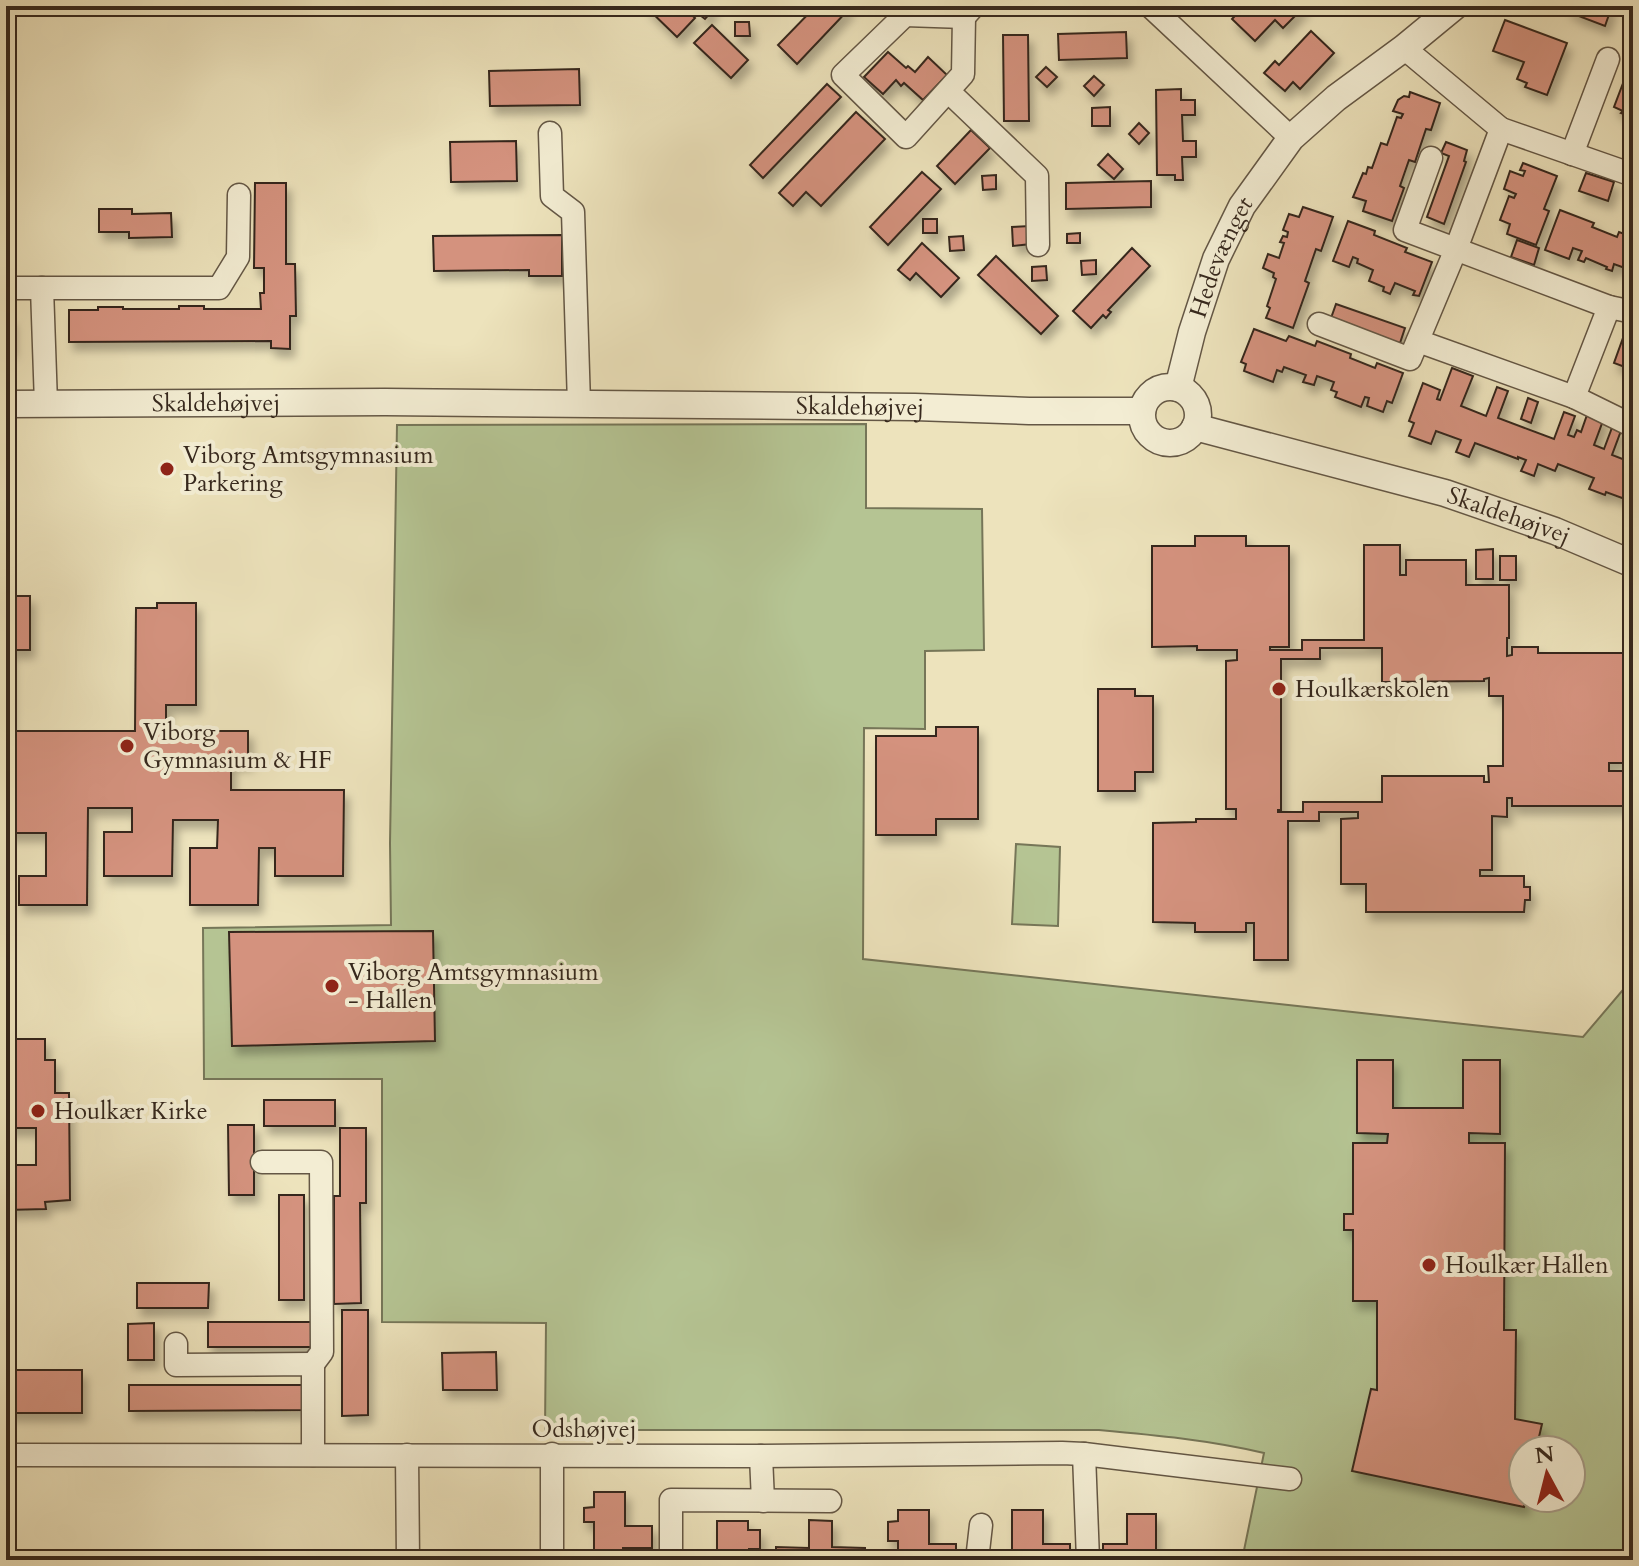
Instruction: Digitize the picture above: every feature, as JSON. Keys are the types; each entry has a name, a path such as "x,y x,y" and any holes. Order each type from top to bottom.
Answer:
{"street":[{"path":"1150,6 1291,138"},
{"name":"Hedevænget","path":"1178,388 1216,259 1242,206 1291,138 1336,98 1455,6"},
{"path":"900,10 969,11 963,74 906,137 843,75 900,10"},
{"path":"1404,48 1501,129 1633,175"},
{"path":"1572,154 1608,59"},
{"path":"948,91 1037,176 1038,245"},
{"path":"1319,324 1410,359 1501,129"},
{"path":"550,133 552,196 573,212 579,404"},
{"path":"1431,158 1405,230 1609,307 1633,312"},
{"path":"6,288 219,288 238,257 239,195"},
{"path":"42,288 46,404"},
{"path":"1574,397 1609,307"},
{"path":"1418,341 1574,397 1633,426"},
{"path":"1178,388 1195,403 1195,427 1182,440 1160,441 1146,430 1142,411 1145,402 1157,390 1178,388"},
{"name":"Skaldehøjvej","path":"6,404 385,402 1142,411"},
{"name":"Skaldehøjvej","path":"1195,427 1445,493 1555,531 1633,564"},
{"path":"262,1162 321,1162 322,1352 313,1364 313,1455"},
{"path":"176,1344 176,1365 313,1364"},
{"path":"552,1454 552,1560"},
{"path":"1084,1454 1088,1560"},
{"name":"Odshøjvej","path":"6,1455 1084,1454 1290,1479"},
{"path":"407,1455 408,1560"},
{"path":"761,1456 763,1501"},
{"path":"671,1560 671,1500 830,1501"},
{"path":"977,1560 981,1525"}],"green space":[{"path":"866,424 866,508 982,509 984,650 925,651 925,729 864,728 863,959 1583,1037 1633,978 1633,1560 1242,1560 1264,1453 1182,1438 1099,1430 545,1430 546,1323 382,1322 382,1079 204,1079 203,928 391,925 397,425"},
{"path":"1016,844 1060,847 1058,926 1012,924"}],"building":[{"path":"645,6 683,6 695,18 677,37"},
{"path":"700,6 714,9 705,19 700,15 703,11"},
{"path":"816,6 850,8 797,64 778,45"},
{"path":"1244,6 1305,6 1283,28 1275,20 1255,41 1232,19"},
{"path":"1568,6 1612,6 1605,26 1576,15 1567,10"},
{"path":"1505,20 1567,43 1547,95 1525,87 1527,83 1517,79 1524,62 1493,51"},
{"path":"735,22 749,22 750,36 735,36"},
{"path":"712,25 748,60 731,78 694,43"},
{"path":"1311,31 1334,53 1300,89 1293,82 1285,91 1264,73 1275,61 1279,65"},
{"path":"1126,32 1127,58 1059,60 1058,34"},
{"path":"1003,35 1028,35 1029,121 1004,121"},
{"path":"888,52 915,72 928,57 947,75 923,100 896,80 883,94 864,77"},
{"path":"1046,67 1057,77 1047,87 1036,77"},
{"path":"579,69 580,105 490,106 489,71"},
{"path":"1094,76 1104,85 1094,96 1084,86"},
{"path":"1625,78 1633,81 1633,117 1614,107"},
{"path":"827,84 841,97 763,178 750,165"},
{"path":"1181,89 1181,100 1195,100 1195,115 1182,115 1183,141 1196,141 1196,157 1182,157 1183,180 1175,180 1175,175 1157,175 1156,90"},
{"path":"1410,92 1440,103 1431,130 1426,129 1415,162 1409,160 1400,186 1404,188 1392,221 1363,211 1366,201 1353,197 1363,173 1366,174 1368,167 1372,168 1381,143 1387,145 1397,117 1401,118 1403,114 1393,111 1398,100 1409,97"},
{"path":"1110,107 1110,126 1092,126 1092,108"},
{"path":"856,112 885,139 821,206 806,192 793,206 779,193"},
{"path":"1139,123 1149,133 1139,144 1129,134"},
{"path":"971,130 990,148 955,184 937,166"},
{"path":"516,141 517,181 451,182 450,142"},
{"path":"1446,142 1467,150 1466,162 1444,224 1427,217 1449,156 1441,153"},
{"path":"1108,154 1123,169 1114,179 1098,165"},
{"path":"1523,163 1557,176 1544,209 1549,211 1536,245 1507,234 1510,224 1500,220 1509,196 1514,198 1516,194 1504,189 1510,171 1523,176 1525,171 1520,170"},
{"path":"922,172 941,189 888,245 870,227"},
{"path":"1586,173 1614,182 1608,201 1579,191"},
{"path":"996,175 996,189 983,190 982,176"},
{"path":"1151,181 1151,207 1066,209 1066,183"},
{"path":"255,183 286,183 286,264 295,264 296,316 290,316 290,349 271,348 271,341 69,342 69,310 98,310 98,307 179,309 179,306 261,309 264,268 254,268"},
{"path":"1303,207 1333,217 1321,251 1316,249 1305,281 1309,283 1293,328 1266,318 1276,279 1274,273 1263,268 1268,254 1279,258 1284,243 1280,242 1283,236 1287,237 1288,232 1283,230 1289,214 1299,217"},
{"path":"99,209 132,209 132,214 171,213 172,237 129,238 129,232 99,232"},
{"path":"1560,210 1594,223 1592,227 1617,237 1619,232 1633,237 1633,271 1614,264 1612,271 1586,258 1584,262 1578,260 1582,251 1573,248 1569,259 1545,250"},
{"path":"923,219 937,219 937,233 923,233"},
{"path":"1348,221 1407,248 1405,252 1432,262 1419,296 1413,295 1415,291 1395,283 1390,294 1383,291 1384,287 1369,281 1373,270 1357,263 1358,259 1353,257 1349,267 1333,261"},
{"path":"1030,226 1031,244 1013,246 1012,227"},
{"path":"1080,233 1080,243 1067,243 1067,234"},
{"path":"562,235 562,276 529,276 529,270 434,271 433,236"},
{"path":"963,236 964,250 950,251 949,237"},
{"path":"1517,240 1539,248 1534,265 1511,257"},
{"path":"922,243 959,278 941,297 916,273 910,280 898,270"},
{"path":"1132,248 1150,266 1108,310 1111,312 1106,318 1103,315 1091,328 1073,311"},
{"path":"996,256 1058,316 1041,334 978,275"},
{"path":"1096,260 1096,274 1082,275 1081,261"},
{"path":"1046,266 1047,280 1032,281 1032,267"},
{"path":"1336,304 1405,328 1399,346 1330,321"},
{"path":"6,318 11,318 11,349 6,349"},
{"path":"1628,324 1633,326 1633,370 1614,363"},
{"path":"1254,329 1286,341 1289,336 1315,346 1317,341 1351,354 1350,358 1375,368 1377,363 1403,373 1392,403 1387,401 1383,412 1367,406 1369,398 1365,397 1361,407 1335,397 1337,392 1331,390 1334,382 1317,376 1314,385 1303,382 1306,375 1284,367 1282,372 1277,370 1273,382 1244,371 1246,364 1241,362"},
{"path":"1452,368 1473,376 1461,406 1486,416 1497,387 1508,391 1498,418 1554,439 1564,412 1575,416 1568,435 1574,437 1577,430 1581,432 1588,412 1604,418 1594,445 1604,449 1613,425 1622,428 1612,455 1633,463 1633,502 1589,489 1594,478 1558,464 1555,471 1538,464 1534,476 1521,471 1526,460 1475,443 1469,457 1456,452 1461,440 1436,431 1431,444 1409,436 1414,423 1409,421 1423,383 1440,390 1437,399 1440,400"},
{"path":"1528,398 1538,402 1531,423 1521,419"},
{"path":"1195,536 1246,536 1246,546 1289,546 1289,647 1270,647 1270,650 1302,650 1302,640 1364,640 1364,545 1400,545 1400,575 1406,575 1406,560 1466,560 1466,585 1509,585 1507,656 1512,655 1512,647 1538,647 1538,653 1633,653 1633,689 1623,689 1623,763 1609,763 1609,771 1630,771 1630,806 1512,806 1512,798 1507,798 1507,817 1492,816 1492,870 1480,870 1480,876 1524,876 1524,887 1530,887 1530,900 1525,900 1524,912 1366,912 1366,884 1341,884 1341,819 1358,818 1358,812 1319,812 1319,821 1288,821 1288,960 1254,960 1254,923 1246,923 1246,932 1195,932 1195,923 1153,922 1153,823 1236,819 1236,809 1226,809 1226,661 1237,660 1237,650 1197,650 1197,646 1152,647 1152,546 1195,546","holes":["1320,648 1382,648 1382,682 1484,681 1489,678 1489,696 1503,696 1503,766 1488,766 1489,782 1484,782 1484,776 1382,776 1382,802 1303,802 1303,812 1278,812 1281,810 1281,659 1320,659"]},
{"path":"1493,549 1493,579 1476,579 1476,550"},
{"path":"1500,556 1516,556 1516,580 1500,580"},
{"name":"Viborg Gymnasium & HF","path":"6,596 30,596 30,650 10,650 10,731 135,731 136,608 157,608 157,603 196,603 196,705 166,705 166,731 248,731 248,762 231,762 231,790 344,790 343,876 275,876 275,848 259,848 258,905 190,905 190,848 217,848 218,820 173,820 172,876 104,876 104,832 132,832 132,808 88,808 87,905 19,905 19,876 46,876 46,833 6,833"},
{"path":"1098,689 1135,689 1135,696 1153,696 1153,772 1135,772 1135,791 1098,791"},
{"path":"936,727 978,727 978,819 936,819 936,835 876,835 876,736 936,736"},
{"name":"Viborg Amtsgymnasium - Hallen","path":"433,931 435,1041 232,1046 229,932"},
{"name":"Houlkær Kirke","path":"6,1039 45,1039 45,1060 55,1060 55,1093 69,1093 70,1200 45,1202 46,1209 6,1210 6,1165 36,1165 36,1128 6,1128"},
{"name":"Houlkær Hallen","path":"1357,1060 1393,1060 1393,1108 1463,1108 1463,1060 1500,1060 1500,1134 1469,1133 1469,1143 1505,1143 1504,1330 1516,1330 1515,1419 1542,1424 1540,1434 1507,1434 1507,1503 1352,1471 1371,1389 1377,1390 1377,1301 1353,1301 1353,1230 1344,1230 1344,1214 1353,1214 1353,1143 1387,1143 1388,1134 1357,1133"},
{"path":"264,1100 335,1100 335,1126 264,1126"},
{"path":"228,1125 254,1125 254,1195 229,1195"},
{"path":"340,1128 366,1128 366,1203 360,1203 361,1303 334,1304 334,1196 340,1196"},
{"path":"279,1195 304,1195 304,1300 279,1300"},
{"path":"137,1283 209,1283 208,1308 137,1308"},
{"path":"342,1310 368,1310 368,1415 342,1416"},
{"path":"208,1322 313,1322 313,1347 208,1347"},
{"path":"154,1323 154,1360 128,1360 128,1324"},
{"path":"496,1352 497,1390 443,1390 442,1353"},
{"path":"6,1370 82,1370 82,1413 6,1413"},
{"path":"129,1385 305,1385 305,1410 129,1411"},
{"path":"594,1492 625,1492 625,1526 652,1526 652,1548 623,1548 623,1560 594,1560 594,1522 584,1522 584,1508 594,1507"},
{"path":"898,1510 929,1510 929,1544 956,1544 956,1560 898,1560 898,1541 888,1541 888,1522 898,1521"},
{"path":"1012,1510 1043,1510 1043,1544 1070,1544 1070,1560 1012,1560"},
{"path":"1127,1514 1156,1514 1156,1560 1103,1560 1103,1544 1127,1544"},
{"path":"809,1520 832,1521 832,1547 865,1548 865,1560 776,1560 776,1547 809,1548"},
{"path":"717,1521 748,1521 748,1530 760,1530 760,1549 749,1549 749,1560 690,1560 690,1551 717,1551"}],"place":[{"name":"Viborg Amtsgymnasium Parkering","path":"167,469"},
{"name":"Houlkærskolen","path":"1279,689"},
{"name":"Viborg Gymnasium & HF","path":"127,746"},
{"name":"Viborg Amtsgymnasium - Hallen","path":"332,986"},
{"name":"Houlkær Kirke","path":"38,1111"},
{"name":"Houlkær Hallen","path":"1429,1265"}]}
